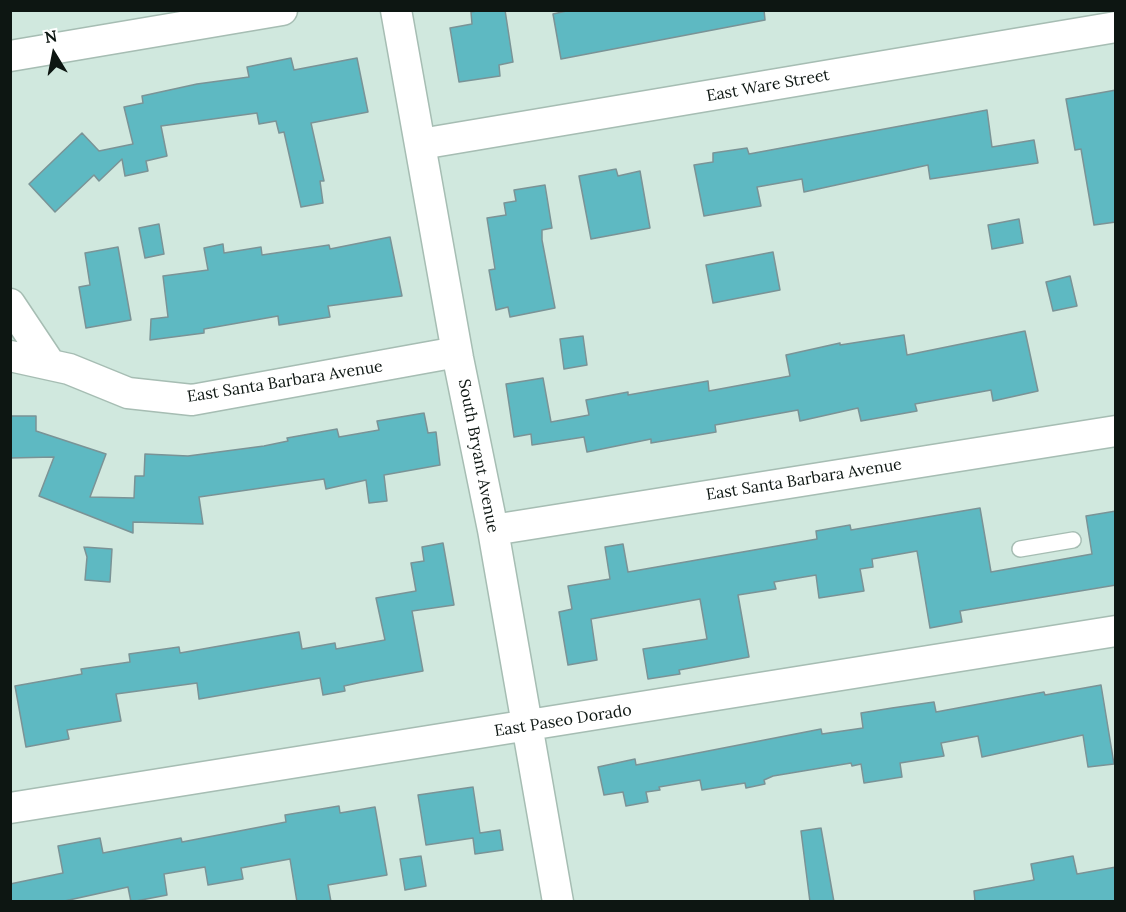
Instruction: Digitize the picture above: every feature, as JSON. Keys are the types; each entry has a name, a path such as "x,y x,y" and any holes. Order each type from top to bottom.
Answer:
{"street":[{"path":"10,56 282,10"},
{"name":"South Bryant Avenue","path":"396,10 457,352 493,530 558,902"},
{"name":"East Ware Street","path":"421,144 1116,27"},
{"path":"10,304 50,364"},
{"name":"East Santa Barbara Avenue","path":"10,356 69,369 128,393 192,400 457,352"},
{"name":"East Santa Barbara Avenue","path":"493,530 1116,431"},
{"name":"East Paseo Dorado","path":"10,808 1116,631"}],"lane":[{"path":"1020,549 1073,540"}],"building":[{"path":"505,10 513,62 499,65 500,76 459,82 450,28 472,24 471,12"},
{"path":"571,10 764,10 765,20 561,59 553,14"},
{"path":"291,58 294,70 357,58 368,112 311,123 324,181 320,181 323,203 301,207 284,132 279,133 276,121 259,124 257,113 161,126 167,156 146,161 148,171 125,176 122,159 99,181 94,175 55,212 29,184 82,133 99,151 133,144 124,107 143,103 142,96 197,84 249,77 247,67"},
{"path":"1116,90 1116,222 1094,225 1081,149 1075,150 1066,99"},
{"path":"987,110 992,147 1034,140 1038,163 930,179 928,165 804,192 802,179 757,187 761,206 704,216 694,165 713,162 713,153 747,148 749,154"},
{"path":"616,169 618,176 640,171 650,228 591,239 579,176"},
{"path":"545,185 552,228 542,230 542,240 555,308 510,317 508,307 496,310 489,270 495,269 487,218 506,215 504,203 516,201 514,190"},
{"path":"1019,219 1023,243 992,249 988,225"},
{"path":"159,224 164,254 145,258 139,228"},
{"path":"390,237 402,296 328,306 330,317 279,325 278,316 204,329 204,333 150,340 151,319 168,317 163,276 208,270 204,248 223,244 224,253 261,247 262,255 329,245 330,249"},
{"path":"118,247 131,320 86,328 79,287 90,285 85,253"},
{"path":"773,252 780,290 713,303 706,265"},
{"path":"1070,276 1077,306 1053,311 1046,282"},
{"path":"1025,331 1038,391 993,401 991,390 915,404 917,411 861,421 858,408 800,421 798,410 715,425 716,432 651,443 651,439 587,452 584,437 532,445 531,434 514,437 506,384 543,378 551,422 589,415 586,400 708,381 709,391 790,376 786,355 840,343 840,345 904,335 907,355"},
{"path":"583,336 587,365 564,369 560,339"},
{"path":"424,413 428,433 436,432 440,465 384,475 387,501 369,503 366,480 326,489 324,479 199,497 203,524 133,522 133,533 39,496 54,457 10,458 10,416 36,416 36,431 106,454 90,497 134,498 135,476 144,476 145,454 188,456 264,446 288,441 287,438 337,429 339,437 379,430 377,421"},
{"path":"980,508 991,572 1092,554 1086,516 1116,511 1116,585 960,611 962,622 930,628 917,551 872,559 873,567 860,569 864,591 819,598 816,575 774,582 776,589 738,595 749,657 679,670 680,674 648,679 643,649 707,639 700,599 591,619 597,660 568,665 559,612 572,609 568,586 610,579 605,547 623,544 628,572 817,539 816,531 850,525 851,530"},
{"path":"443,543 454,605 412,611 423,671 344,686 345,691 323,695 320,678 199,699 197,683 116,694 121,721 67,730 69,739 26,747 15,686 82,674 81,669 130,662 129,654 179,647 180,653 299,632 302,649 335,643 336,649 385,640 376,598 416,591 411,563 424,561 422,547"},
{"path":"84,547 112,549 110,582 85,580 87,557"},
{"path":"1101,685 1114,764 1088,767 1083,735 982,757 978,736 941,743 944,756 900,763 902,777 864,783 861,764 852,766 851,763 773,776 764,780 765,784 746,788 745,783 702,790 700,780 659,787 660,790 646,792 648,802 626,806 623,792 604,795 598,767 635,759 636,765 821,729 822,734 863,728 861,713 934,702 936,712 1044,692 1045,695"},
{"path":"473,787 480,833 500,830 503,850 475,854 473,838 426,845 418,795"},
{"path":"339,806 340,813 375,807 387,875 328,885 331,902 297,902 290,859 241,868 243,879 208,885 205,867 164,874 167,895 131,902 128,887 60,902 10,902 10,884 63,873 58,846 100,838 103,853 181,838 182,842 286,822 285,815"},
{"path":"821,828 834,902 810,902 801,831"},
{"path":"421,856 426,886 405,890 400,859"},
{"path":"1073,856 1077,874 1116,867 1116,902 975,902 974,891 1034,880 1031,864"}]}
